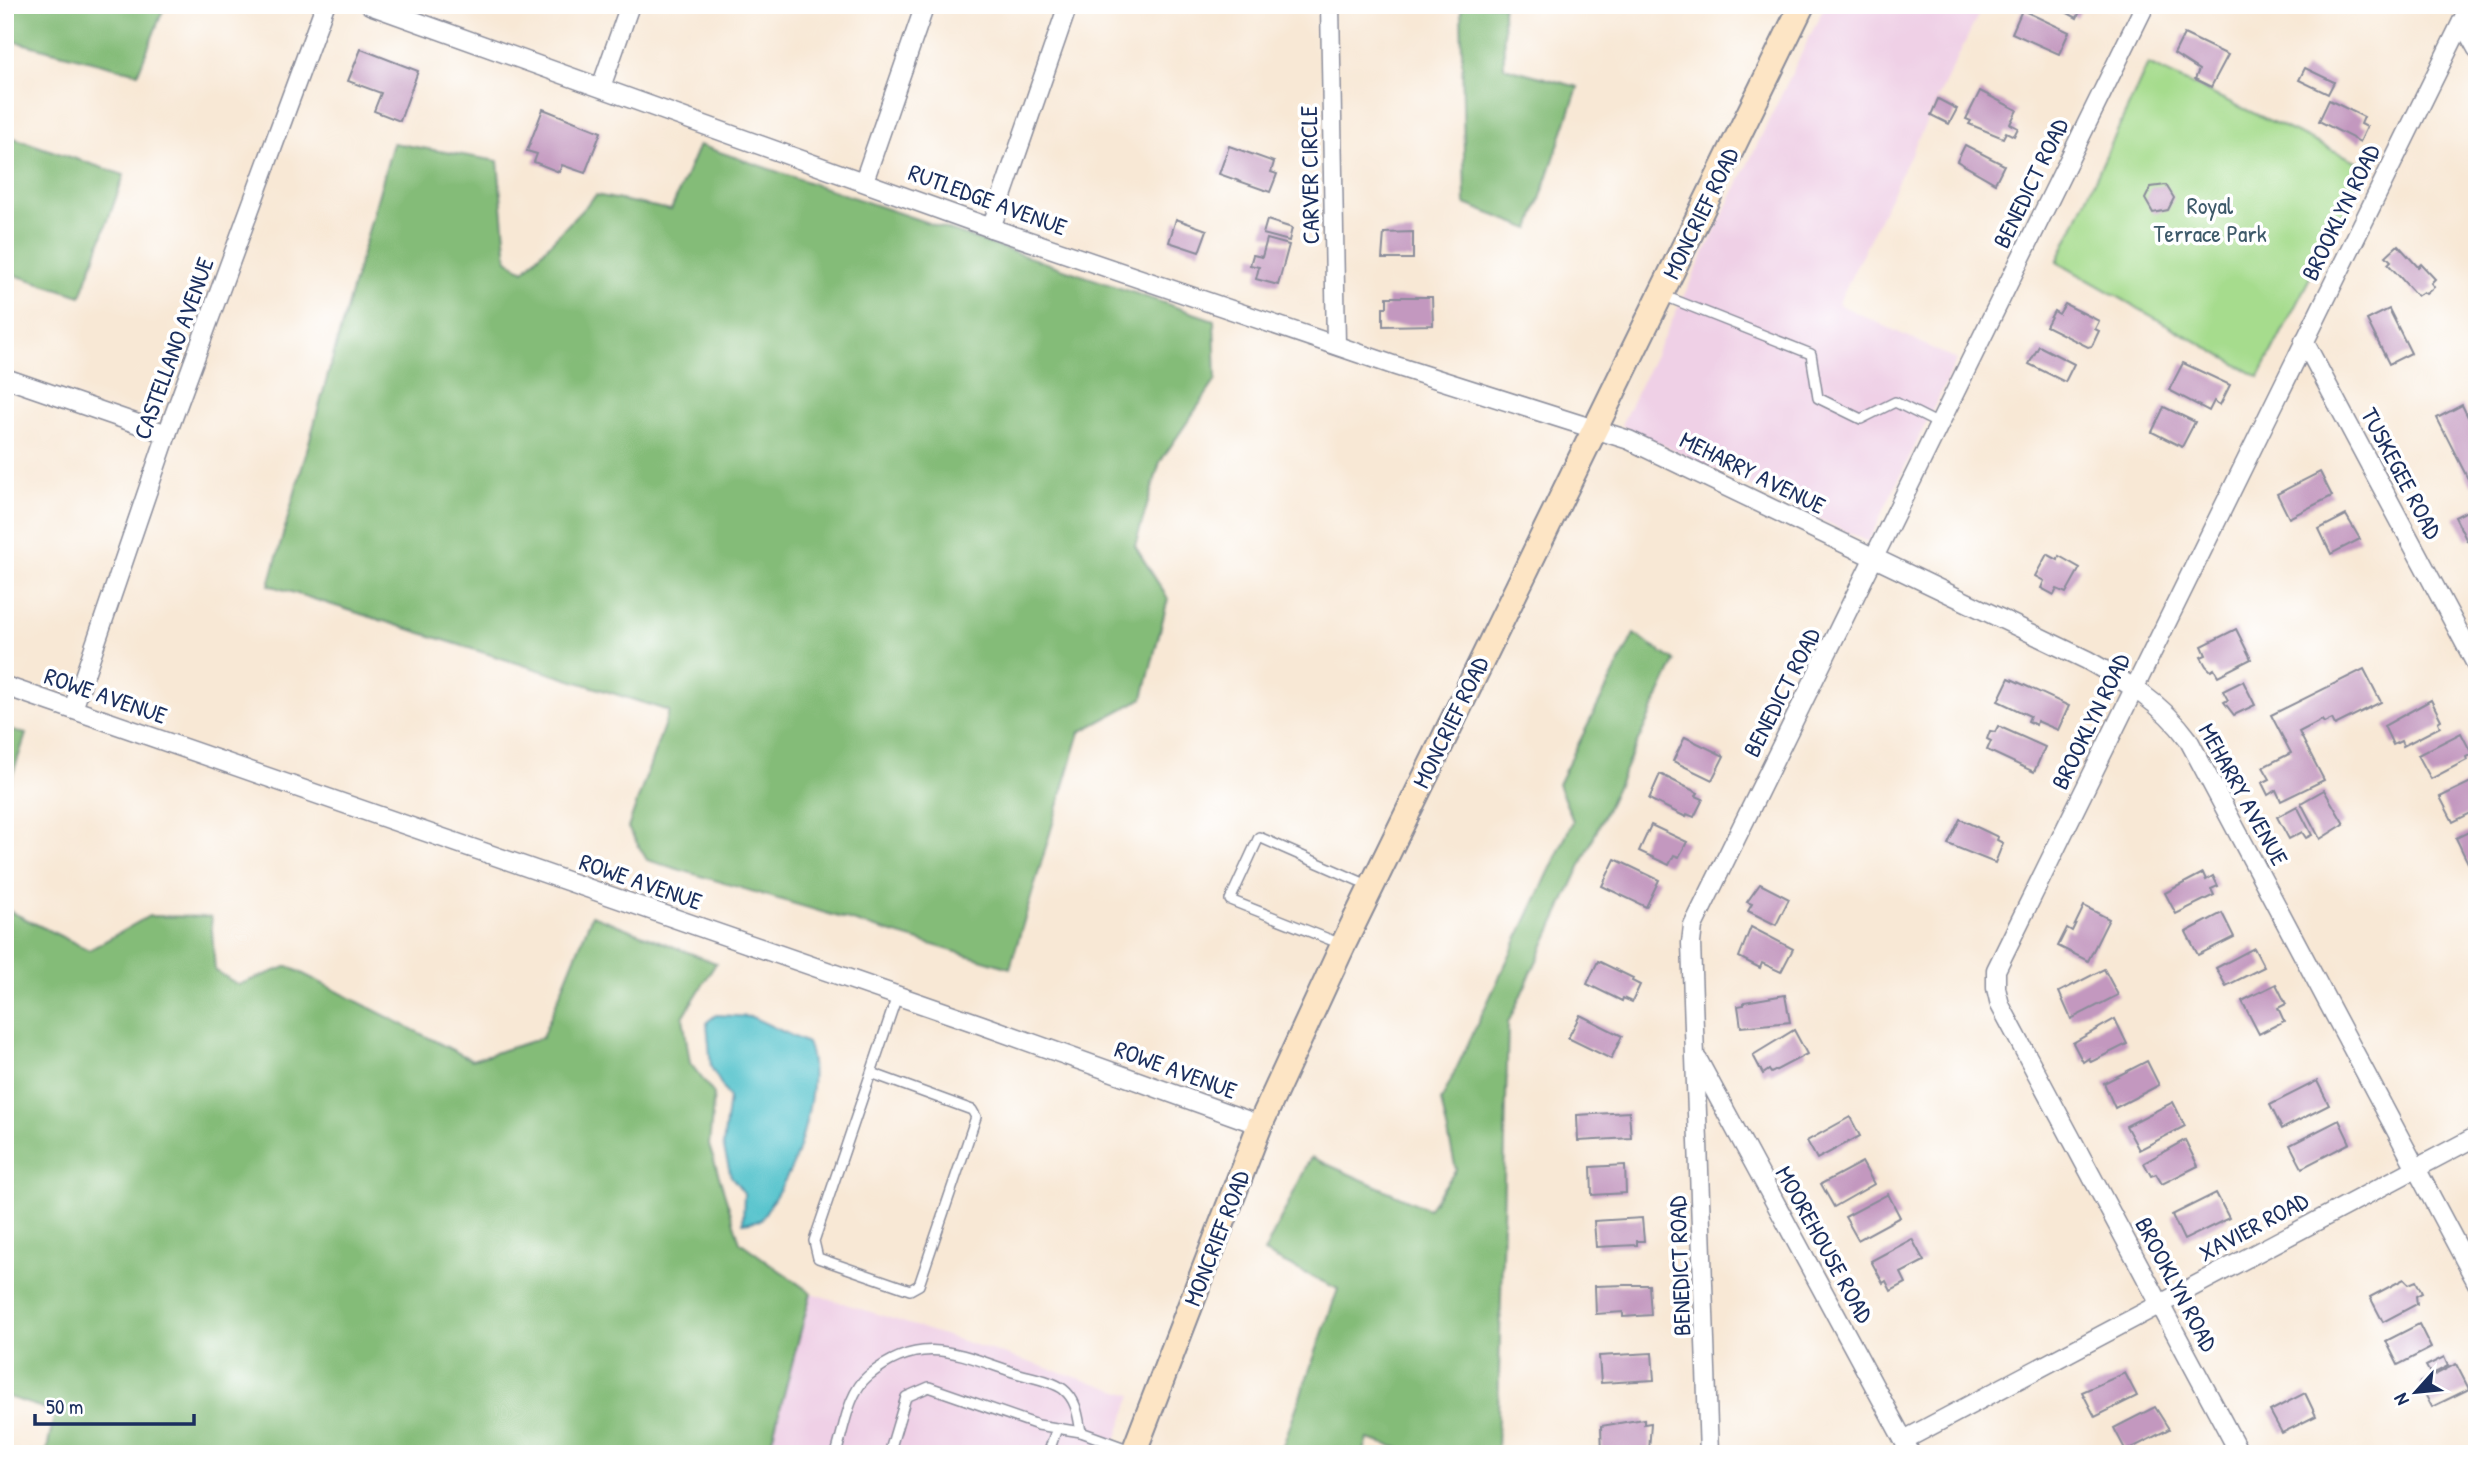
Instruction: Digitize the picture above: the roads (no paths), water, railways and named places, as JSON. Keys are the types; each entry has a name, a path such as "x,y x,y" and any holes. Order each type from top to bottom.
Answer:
{"main road":[{"name":"MONCRIEF ROAD","path":"1134,1452 1260,1125 1370,886 1802,5"}],"street":[{"name":"CASTELLANO AVENUE","path":"73,709 167,434 325,5"},
{"name":"RUTLEDGE AVENUE","path":"370,5 991,228 1594,430"},
{"path":"601,87 630,5"},
{"path":"864,181 925,5"},
{"path":"991,228 1068,5"},
{"name":"CARVER CIRCLE","path":"1330,5 1336,344"},
{"name":"BENEDICT ROAD","path":"1709,1454 1691,943 1698,911 1875,558 2146,5"},
{"path":"2466,13 2477,50"},
{"name":"BROOKLYN ROAD","path":"2240,1454 2000,1005 1996,970 2466,13"},
{"name":"TUSKEGEE ROAD","path":"2304,341 2477,666"},
{"path":"5,378 167,434"},
{"name":"MEHARRY AVENUE","path":"1594,430 1629,440 2087,660 2134,687 2160,706 2188,738 2477,1283"},
{"name":"ROWE AVENUE","path":"5,685 1260,1125"},
{"name":"MOOREHOUSE ROAD","path":"1696,1057 1908,1447"},
{"name":"XAVIER ROAD","path":"1908,1447 2159,1303 2477,1136"}],"lane":[{"path":"1660,294 1811,354 1818,398 1861,419 1895,402 1939,424"},
{"path":"1343,945 1230,900 1259,837 1370,886"},
{"path":"871,1073 972,1110 976,1117 919,1285 910,1290 818,1258 814,1241 897,996"},
{"path":"836,1454 854,1393 867,1377 896,1357 922,1348 945,1349 1062,1388 1076,1405 1081,1432"},
{"path":"889,1454 906,1396 929,1387 1038,1425 1081,1432 1134,1452"},
{"path":"1048,1454 1057,1428"}],"water":[{"path":"716,1015 752,1017 807,1043 811,1056 810,1102 798,1149 787,1177 761,1220 743,1223 744,1193 731,1176 723,1145 729,1098 711,1067 707,1022"}],"park label":[{"name":"Royal Terrace Park","path":"2210,219"}]}
